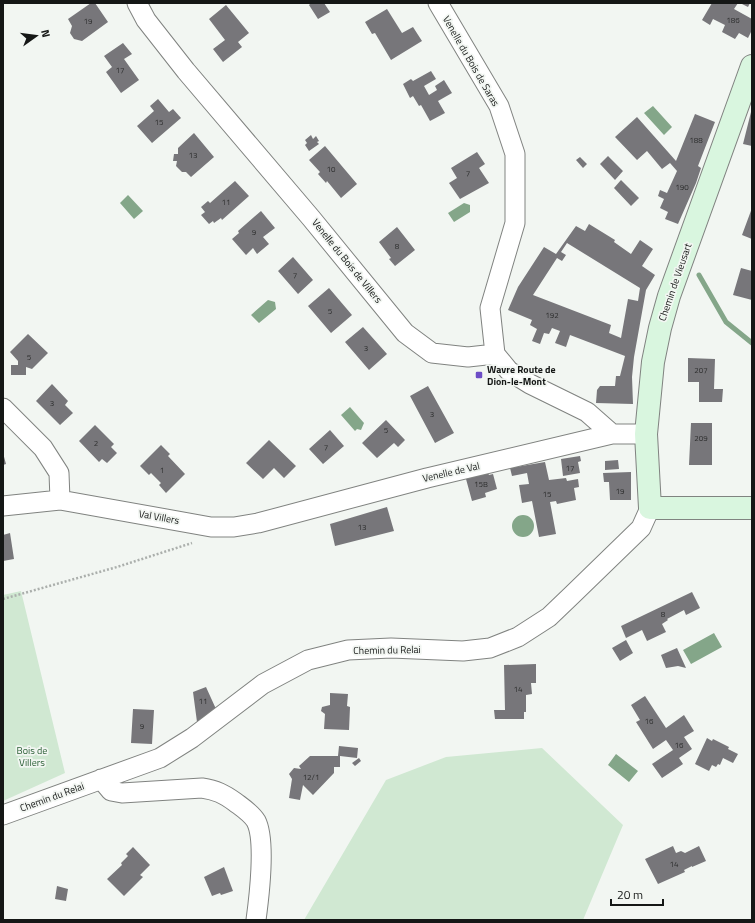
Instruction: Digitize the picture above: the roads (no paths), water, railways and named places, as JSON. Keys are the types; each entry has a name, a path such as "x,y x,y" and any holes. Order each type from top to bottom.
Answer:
{"street":[{"name":"Venelle du Bois de Villers","path":"137,3 146,20 186,71 311,218 405,333 432,353 468,357 495,354"},
{"name":"Venelle du Bois de Saras","path":"438,3 498,106 515,154 515,223 490,308 495,354"},
{"name":"Chemin de Vieusart","path":"650,508 646,434 653,362 660,328 672,288 752,66"},
{"path":"495,354 509,371 530,384 587,412 612,434"},
{"path":"3,408 43,448 55,466 59,473 60,500"},
{"name":"Venelle de Val","path":"258,523 427,478 612,434 646,434"},
{"name":"Val Villers","path":"3,506 60,500 211,527 234,527 258,523"},
{"path":"650,508 752,508"},
{"name":"Chemin du Relai","path":"3,816 160,758 192,738 263,684 308,660 348,650 391,648 463,651 490,648 518,637 549,617 641,528 650,508"},
{"path":"101,779 111,791 122,793 202,788 220,791 248,811 256,822 260,833 260,867 256,920"}],"waterway":[{"path":"699,275 726,322 752,343"}],"place":[{"name":"Wavre Route de Dion-le-Mont","path":"479,375"}],"park label":[{"name":"Bois de Villers","path":"32,756"}]}
